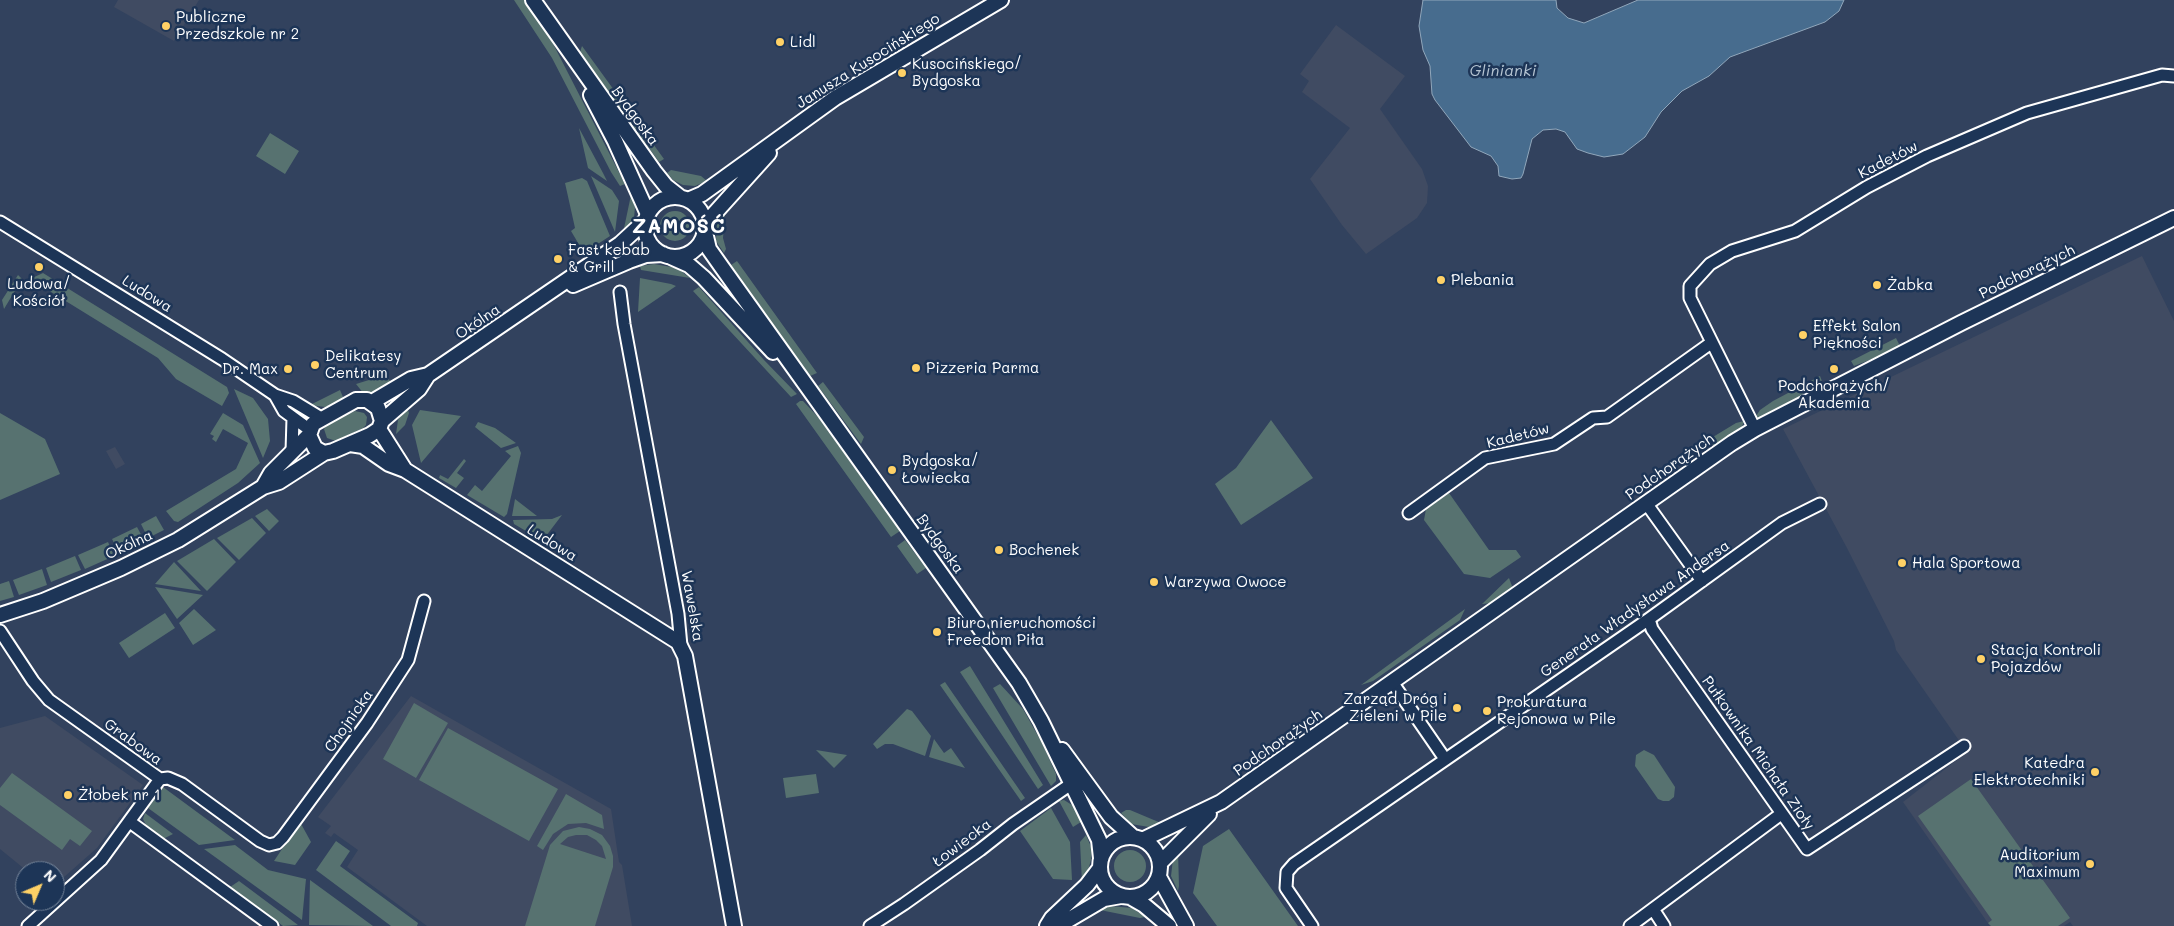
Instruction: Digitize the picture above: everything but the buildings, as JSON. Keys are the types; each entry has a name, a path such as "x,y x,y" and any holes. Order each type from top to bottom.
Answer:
{"street":[{"name":"Bydgoska","path":"534,0 567,50 657,175 666,186 684,199"},
{"name":"Janusza Kusocińskiego","path":"684,199 702,194 835,98 1001,0"},
{"name":"Bydgoska","path":"567,50 615,141 646,218"},
{"name":"Kadetów","path":"1755,429 1710,343 1689,293 1697,276 1719,257 1795,231 1867,187 1928,156 2027,113 2138,81 2162,75 2174,76"},
{"name":"Janusza Kusocińskiego","path":"705,228 781,138"},
{"path":"664,199 684,199 700,210 705,228 694,250 680,256 667,256 650,244 645,229 646,218 652,207 664,199"},
{"name":"Okólna","path":"372,402 411,379 428,375 547,296 620,244 646,218"},
{"name":"Podchorążych","path":"1160,870 1178,843 1221,802 1646,503 1755,429 1961,322 2174,218"},
{"name":"Ludowa","path":"0,222 222,359 275,395 293,400 321,418"},
{"name":"Bydgoska","path":"705,228 709,249 1019,683 1041,721 1099,840 1100,863"},
{"name":"Okólna","path":"547,296 646,255 667,256"},
{"name":"Bydgoska","path":"667,256 689,265 704,278 808,388"},
{"name":"Wawelska","path":"620,292 626,334 678,614 681,646 689,676 734,926"},
{"name":"Kadetów","path":"1409,514 1485,458 1554,444 1593,418 1607,417 1710,343"},
{"name":"Okólna","path":"0,616 51,597 170,544 199,528 263,487 279,482 324,453 350,444 380,425 418,389 428,375"},
{"name":"Ludowa","path":"275,395 284,411 309,433"},
{"path":"321,418 356,400 372,402"},
{"name":"Ludowa","path":"372,402 378,408 380,425 388,442 405,470"},
{"path":"388,442 394,411"},
{"path":"292,452 293,418"},
{"name":"Okólna","path":"263,487 271,473 309,433 316,421 321,418"},
{"path":"309,433 315,448 324,453"},
{"name":"Ludowa","path":"350,444 364,446 389,464 405,470 664,632 681,646"},
{"path":"1646,503 1702,581"},
{"name":"Generała Władysława Andersa","path":"1312,926 1286,888 1285,878 1290,868 1649,619 1782,523 1820,504"},
{"name":"Chojnicka","path":"272,845 283,837 367,723 408,660 424,601"},
{"name":"Pułkownika Michała Zioły","path":"1649,619 1652,629 1807,849 1964,746"},
{"name":"Grabowa","path":"0,631 47,699 160,779 168,778 182,784 260,842 272,845"},
{"path":"1392,682 1445,759"},
{"name":"Bydgoska","path":"1041,721 1119,827 1138,838"},
{"path":"28,926 101,860 160,779"},
{"name":"Łowiecka","path":"874,925 980,850 1012,824 1071,784"},
{"name":"Podchorążych","path":"1138,838 1221,802"},
{"path":"1630,926 1781,814"},
{"path":"130,822 272,926"},
{"path":"1047,926 1052,918 1087,885 1110,844 1124,837 1138,838 1154,848 1160,870 1186,926"},
{"path":"1100,863 1106,885 1144,905 1169,926"},
{"path":"1058,926 1104,898 1147,892 1154,886 1160,870"},
{"path":"1653,909 1664,926"}],"shaded area":[{"name":"Publiczne Przedszkole nr 2","path":"118,0 199,0 174,41 114,7"},
{"path":"1336,25 1405,76 1380,109 1422,169 1428,186 1427,203 1417,218 1366,254 1342,225 1310,179 1350,128 1302,92 1309,81 1300,74"},
{"path":"2142,256 2174,321 2174,926 2073,926 2070,922 2064,926 1990,926 1903,802 1967,752 1896,650 1894,641 1847,548 1783,429"},
{"path":"115,447 125,464 116,469 106,451"},
{"path":"411,696 611,809 632,926 427,926 347,867 358,850 334,833 331,837 325,833 331,826 318,817"},
{"name":"Żłobek nr 1","path":"45,716 143,785 97,848 65,876 65,861 15,861 0,849 0,728"}],"green space":[{"path":"514,0 525,0 547,32 625,184 620,186 611,172 552,58"},
{"path":"582,46 664,159 659,162 580,52"},
{"path":"579,128 603,173 607,181 588,168"},
{"path":"270,133 299,151 285,174 256,156"},
{"path":"671,170 701,176 707,181 695,186 683,185 673,180 667,173"},
{"path":"591,176 612,190 619,201 615,232"},
{"path":"582,178 587,181 610,236 584,253 571,231 575,228 565,183"},
{"path":"631,195 635,207 634,218 630,227 623,233"},
{"path":"675,211 686,215 690,226 686,237 675,241 664,237 660,226 664,215"},
{"path":"725,211 723,238 726,249 724,253 716,241 717,217"},
{"path":"737,261 817,373 810,376 731,265"},
{"path":"654,264 677,268 690,278 641,270 640,266"},
{"path":"43,273 227,387 229,393 222,406 176,379 158,358 30,279"},
{"path":"18,275 22,279 4,309 2,300"},
{"path":"640,278 671,284 676,286 638,312"},
{"path":"699,287 797,394 791,397 693,291"},
{"path":"1896,338 1901,348 1854,366 1851,361"},
{"path":"382,376 388,378 392,384 376,393 364,394 356,384"},
{"path":"1820,376 1823,384 1806,391 1794,402 1761,419 1756,416 1760,410 1773,401"},
{"path":"823,382 864,437 861,444 818,386"},
{"path":"234,389 253,398 268,419 270,441 263,458"},
{"path":"340,390 343,397 341,401 325,407 310,405"},
{"path":"803,401 818,417 900,531 891,537 796,404"},
{"path":"407,407 409,413 405,425 396,434 398,420"},
{"path":"420,410 461,416 421,463 412,425"},
{"path":"355,411 364,413 367,417 366,425 363,428 336,441 327,438 324,429 328,423"},
{"path":"0,413 45,439 60,474 0,500"},
{"path":"223,413 243,425 260,463 238,483 178,522 174,521 166,511 236,469 248,443 223,429 216,442 212,439 214,436 210,434"},
{"path":"1271,420 1313,478 1241,525 1215,484 1236,468"},
{"path":"1744,421 1741,430 1718,446 1713,445 1708,440 1736,423"},
{"path":"478,422 495,428 516,443 501,448 475,427"},
{"path":"518,446 521,453 507,514 504,517 467,495 475,485 482,491 511,456 505,451"},
{"path":"464,459 466,461 457,473 464,478 456,488 439,478 440,475 448,479"},
{"path":"1449,493 1489,550 1516,550 1521,557 1490,578 1464,574 1424,520 1426,509"},
{"path":"515,499 537,516 512,516"},
{"path":"267,509 279,521 269,531 255,516"},
{"path":"562,515 546,536 538,538 514,524 513,520 552,519"},
{"path":"156,516 164,530 148,538 141,524"},
{"path":"252,518 266,533 239,560 217,538"},
{"path":"137,527 144,540 119,553 112,539"},
{"path":"214,539 236,562 207,591 177,561"},
{"path":"905,540 926,568 917,574 897,546"},
{"path":"108,542 114,556 85,569 78,555"},
{"path":"75,556 81,570 51,582 46,568"},
{"path":"174,562 201,591 155,584"},
{"path":"42,569 47,585 19,595 13,580"},
{"path":"1509,578 1512,586 1511,590 1491,603 1482,604"},
{"path":"9,581 14,597 0,601 0,584"},
{"path":"155,587 203,595 177,619"},
{"path":"194,609 216,630 193,645 179,623"},
{"path":"1465,609 1460,620 1373,681 1361,685"},
{"path":"165,613 175,628 129,658 119,643"},
{"path":"970,666 1043,785 1038,789 960,672"},
{"path":"945,682 1025,798 1021,801 940,685"},
{"path":"1000,684 1023,709 1042,743 1056,774 1056,781 1051,786 993,688"},
{"path":"414,703 448,723 416,778 383,759"},
{"path":"907,709 912,711 931,736 925,756 893,744 885,744 877,749 873,744"},
{"path":"448,728 558,789 529,841 419,780"},
{"path":"934,739 944,753 951,748 965,768 929,757"},
{"path":"816,750 847,755 834,768"},
{"path":"1644,750 1654,755 1675,787 1674,797 1669,801 1658,799 1635,766 1636,755"},
{"path":"12,773 92,831 80,846 70,839 62,850 0,805 0,788"},
{"path":"816,774 819,793 786,798 783,778"},
{"path":"1971,779 2070,918 2058,926 1991,926 1988,923 1992,920 1918,816"},
{"path":"163,787 235,840 199,845 148,808"},
{"path":"566,794 602,815 604,829 586,823 568,824 553,834 543,850 537,846"},
{"path":"1064,800 1072,805 1081,822 1073,827 1059,801"},
{"path":"1051,808 1070,842 1072,880 1053,879 1020,831"},
{"path":"1126,810 1161,823 1149,827 1131,824 1121,813"},
{"path":"145,813 173,834 163,839 147,827 143,819"},
{"path":"300,822 311,842 295,865 274,861"},
{"path":"579,827 590,829 602,835 610,846 613,856 613,867 595,926 525,926 550,845 563,831","holes":["587,835 602,846 606,859 560,844 568,837"]},
{"path":"1229,829 1298,926 1217,926 1193,893 1203,846"},
{"path":"1086,835 1092,849 1087,874 1082,883 1080,842"},
{"path":"336,841 350,851 340,866 418,923 417,926 391,926 316,870"},
{"path":"235,845 268,870 306,879 302,920 204,849"},
{"path":"1130,850 1136,851 1141,855 1145,860 1145,872 1141,877 1136,881 1130,882 1124,881 1119,877 1115,872 1114,866 1115,860 1119,855 1124,851"},
{"path":"1178,851 1178,891 1171,876 1173,859"},
{"path":"310,880 373,926 309,925"},
{"path":"239,881 298,925 283,926 230,887"},
{"path":"1110,906 1132,908 1145,917 1140,918 1100,910"}],"water":[{"name":"Glinianki","path":"1423,0 1556,0 1557,8 1568,18 1584,23 1638,0 1844,0 1839,11 1825,22 1730,57 1709,76 1682,91 1661,112 1645,137 1623,154 1604,157 1588,153 1577,149 1565,132 1556,129 1543,130 1532,139 1521,178 1512,179 1499,176 1498,166 1491,156 1471,147 1432,94 1430,66 1423,50 1419,26"}],"place":[{"name":"Publiczne Przedszkole nr 2","path":"166,26"},
{"name":"Lidl","path":"780,42"},
{"name":"Kusocińskiego/ Bydgoska","path":"902,73"},
{"name":"Fast kebab & Grill","path":"558,259"},
{"name":"Ludowa/ Kościół","path":"39,267"},
{"name":"Plebania","path":"1441,280"},
{"name":"Żabka","path":"1877,285"},
{"name":"Effekt Salon Piękności","path":"1803,335"},
{"name":"Delikatesy Centrum","path":"315,365"},
{"name":"Pizzeria Parma","path":"916,368"},
{"name":"Dr. Max","path":"288,369"},
{"name":"Podchorążych/ Akademia","path":"1834,369"},
{"name":"Bydgoska/ Łowiecka","path":"892,470"},
{"name":"Bochenek","path":"999,550"},
{"name":"Hala Sportowa","path":"1902,563"},
{"name":"Warzywa Owoce","path":"1154,582"},
{"name":"Biuro nieruchomości Freedom Piła","path":"937,632"},
{"name":"Stacja Kontroli Pojazdów","path":"1981,659"},
{"name":"Zarząd Dróg i Zieleni w Pile","path":"1457,708"},
{"name":"Prokuratura Rejonowa w Pile","path":"1487,711"},
{"name":"Katedra Elektrotechniki","path":"2095,772"},
{"name":"Żłobek nr 1","path":"68,795"},
{"name":"Auditorium Maximum","path":"2090,864"}],"district":[{"name":"ZAMOŚĆ","path":"679,227"}]}
